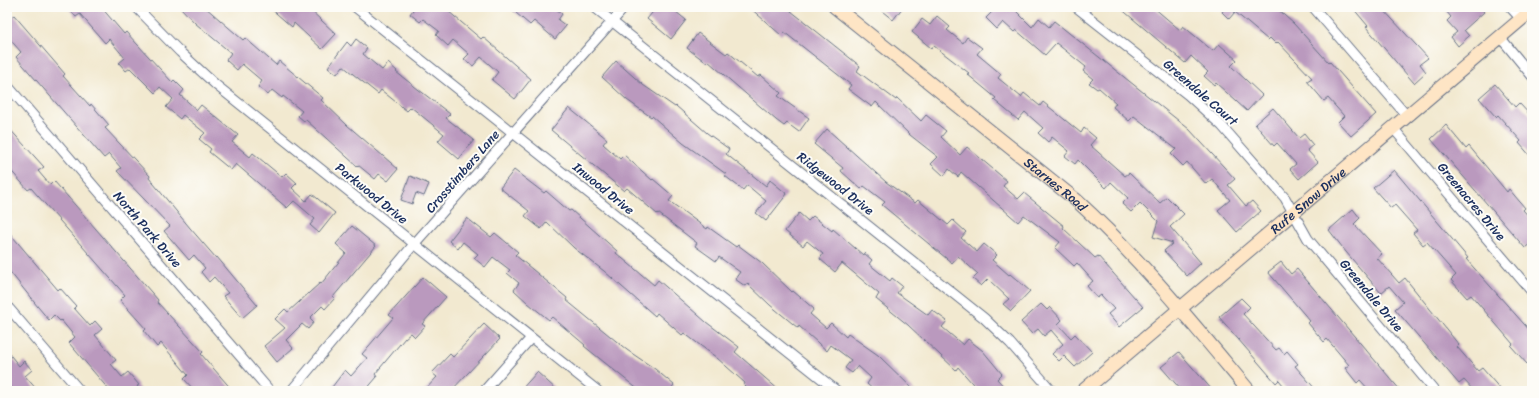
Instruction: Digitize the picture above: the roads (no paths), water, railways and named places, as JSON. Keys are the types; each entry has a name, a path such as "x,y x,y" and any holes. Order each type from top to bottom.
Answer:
{"main road":[{"name":"Starnes Road","path":"835,7 1076,200 1139,261 1249,391"},
{"name":"Rufe Snow Drive","path":"1083,391 1532,10"}],"street":[{"name":"Parkwood Drive","path":"136,7 180,52 216,85 598,391"},
{"name":"Inwood Drive","path":"355,7 836,391"},
{"name":"Ridgewood Drive","path":"594,7 984,318 1010,343 1052,391"},
{"name":"Crosstimbers Lane","path":"291,391 415,243 625,7"},
{"name":"Greendale Court","path":"1076,7 1188,95 1222,126 1285,198 1293,212"},
{"path":"1313,7 1407,116"},
{"path":"1510,7 1521,19"},
{"path":"1500,37 1532,76"},
{"name":"North Park Drive","path":"7,85 270,391"},
{"name":"Greenacres Drive","path":"1393,128 1532,292"},
{"name":"Greendale Drive","path":"1293,212 1308,239 1435,391"},
{"path":"7,306 80,391"},
{"path":"484,391 531,338"}]}
